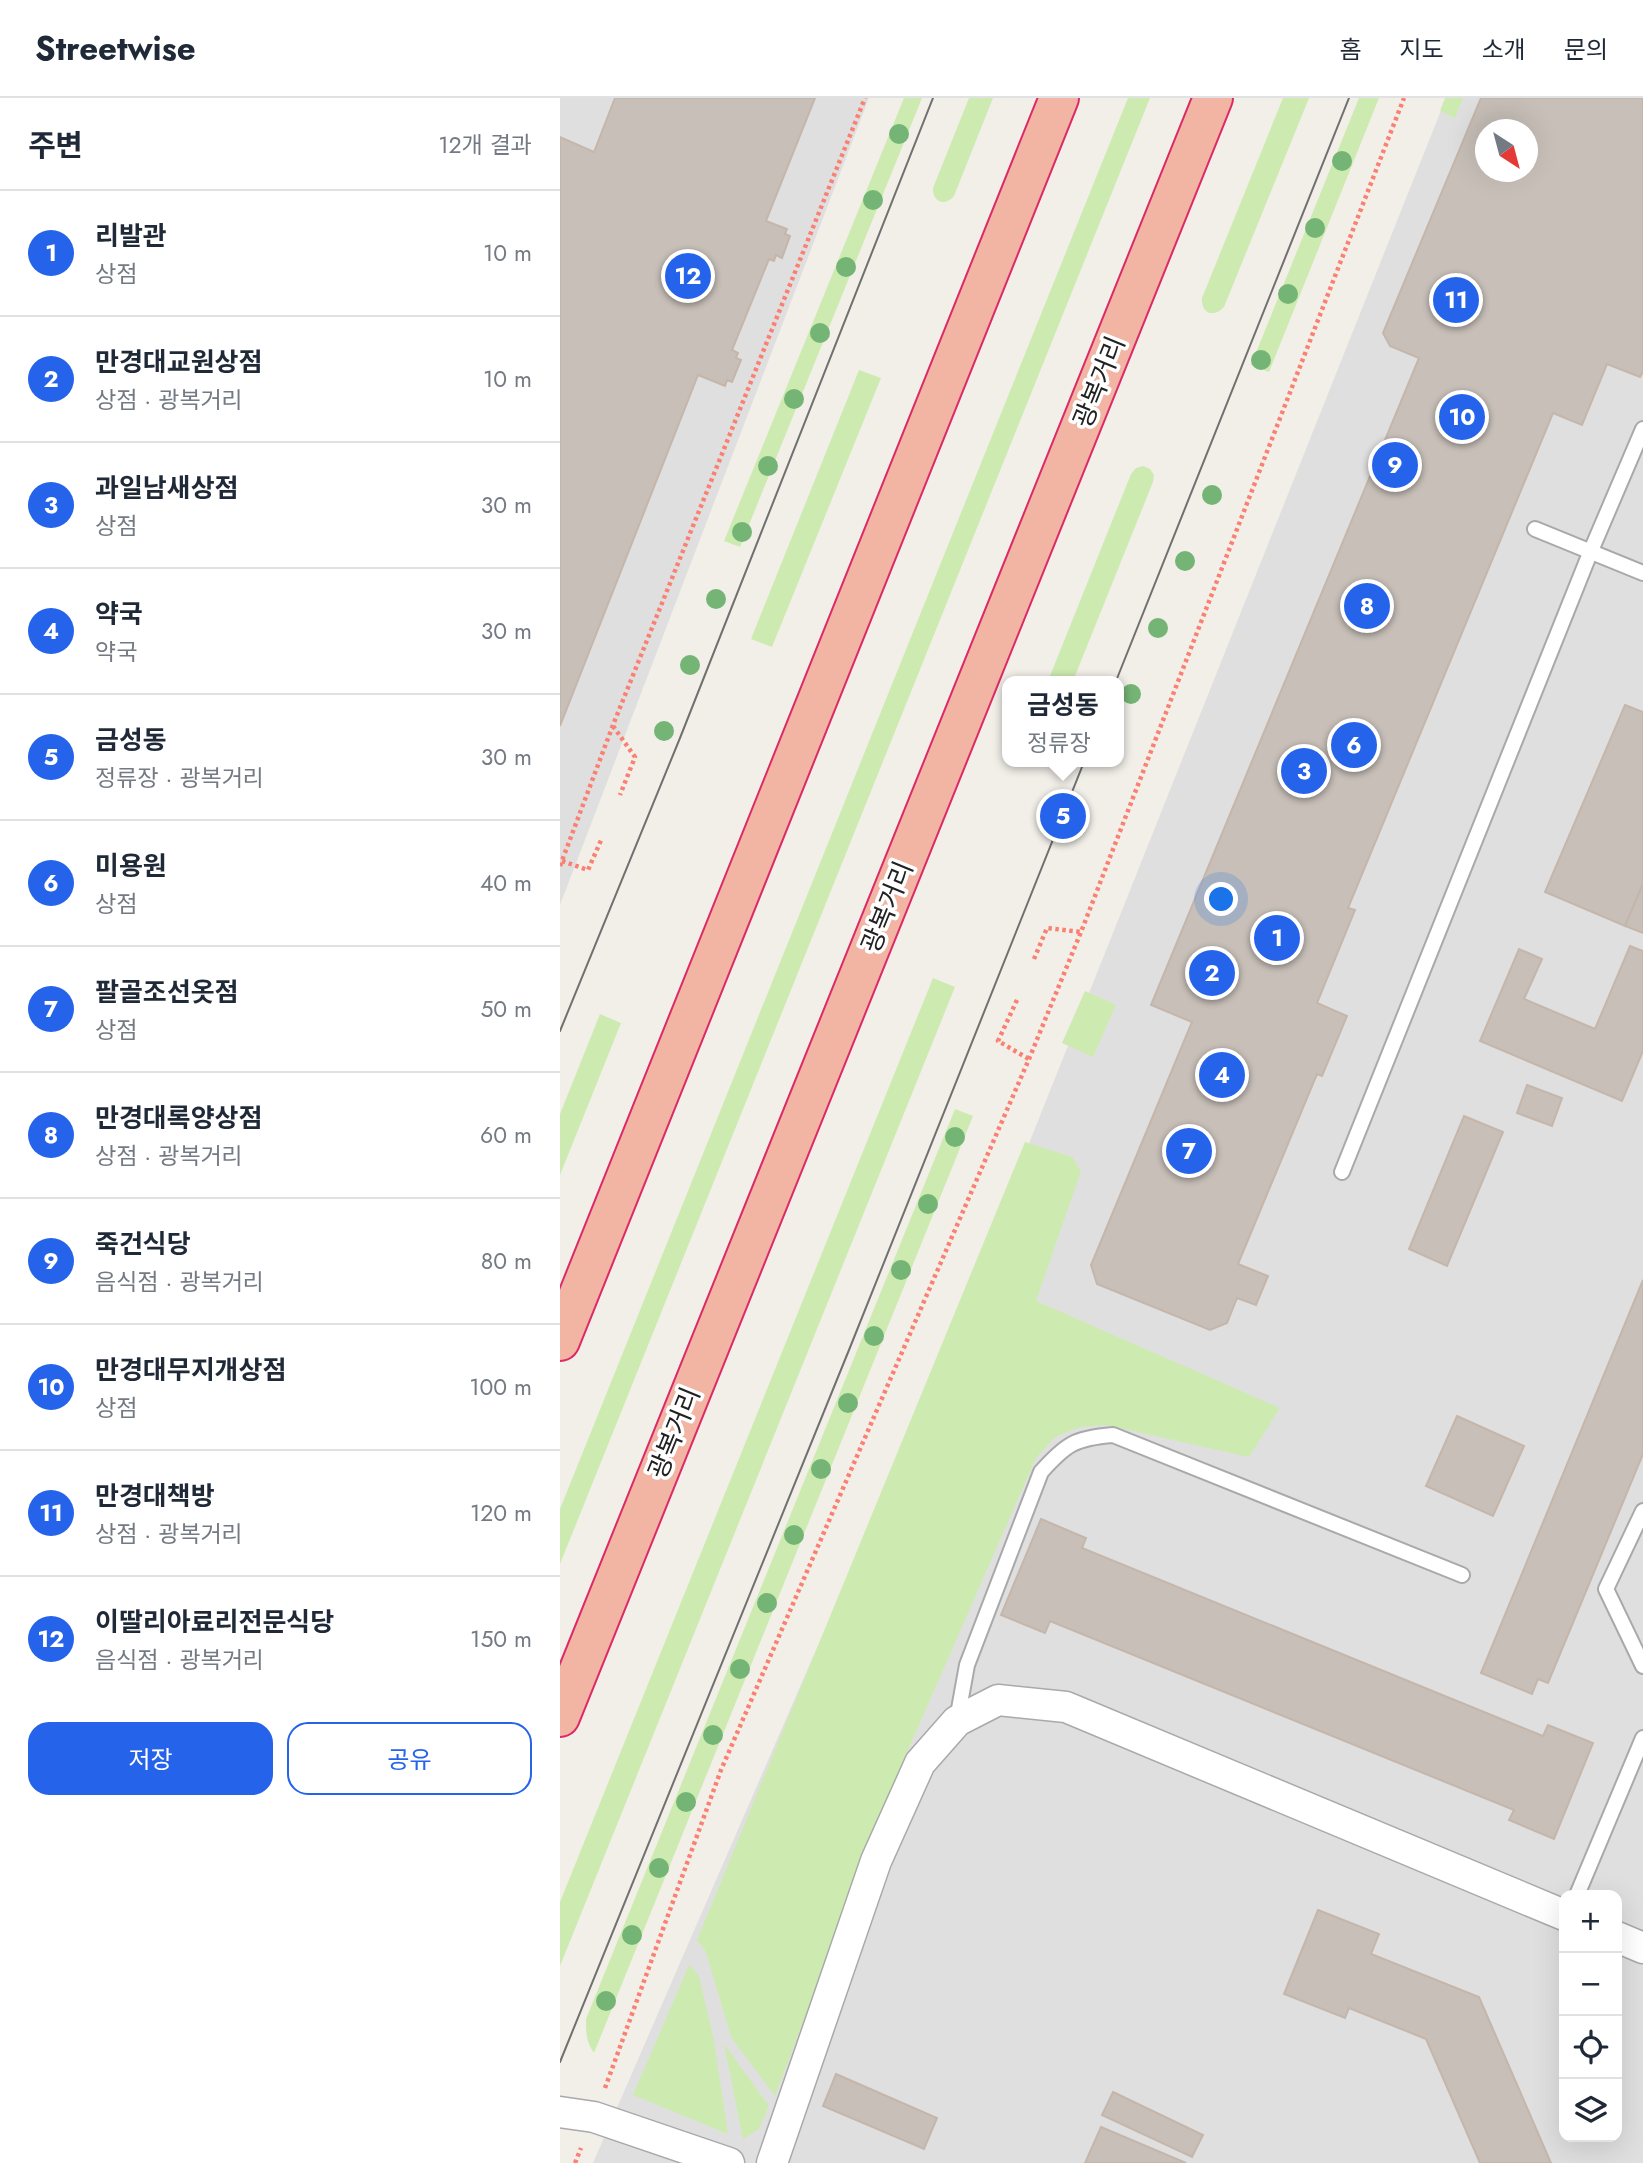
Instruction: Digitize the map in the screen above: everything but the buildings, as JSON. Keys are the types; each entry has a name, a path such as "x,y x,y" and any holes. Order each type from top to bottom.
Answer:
{"highway":[{"path":"560,1341 1059,98"},
{"name":"광복거리","path":"560,1717 1213,98"}],"street":[{"path":"772,2163 876,1861 920,1763 957,1721 998,1700 1066,1707 1559,1913"},
{"path":"1622,1939 1643,1948"},
{"path":"560,2112 594,2117 729,2163"}],"lane":[{"path":"1342,1172 1590,553 1643,429"},
{"path":"1535,529 1643,573"},
{"path":"957,1721 967,1665 1041,1472 1061,1450 1086,1437 1113,1435 1462,1575"},
{"path":"1643,1511 1606,1589 1643,1666"},
{"path":"1579,1890 1643,1738"}],"path":[{"path":"602,838 588,870 561,863 613,725 865,98"},
{"path":"575,2163 721,1770 1029,1059 1081,932 1404,98"},
{"path":"613,725 635,757 620,795"},
{"path":"1034,959 1047,928 1081,932"},
{"path":"1017,1000 998,1041 1029,1059"}],"shaded area":[{"path":"560,98 869,98 560,905"},
{"path":"1446,98 1643,98 1643,2163 593,2163 949,1344"}],"green space":[{"path":"904,98 922,98 740,547 724,541"},
{"path":"969,98 993,98 954,196 943,202 937,200 933,188"},
{"path":"1128,98 1150,98 560,1564 560,1509"},
{"path":"1283,98 1309,98 1224,307 1209,313 1204,308 1202,298"},
{"path":"1359,98 1379,98 1269,372 1251,365"},
{"path":"1445,98 1463,98 1455,118 1440,111"},
{"path":"859,370 881,378 772,647 751,639"},
{"path":"1143,466 1150,469 1154,475 1153,482 1075,676 1050,676 1131,474 1136,468"},
{"path":"933,978 955,987 560,1966 560,1902"},
{"path":"1085,991 1116,1005 1093,1057 1062,1043"},
{"path":"600,1014 621,1023 560,1175 560,1114"},
{"path":"955,1109 973,1116 594,2053 586,2033 586,2019"},
{"path":"1025,1142 1072,1157 1081,1171 1036,1301 1280,1408 1249,1457 1106,1425 1080,1427 1055,1437 1036,1458 897,1775 775,2096 731,2037 706,1952 697,1940"},
{"path":"689,1965 699,1976 714,2041 728,2134 633,2095"},
{"path":"724,2044 769,2106 759,2129 743,2139"}],"tram line":[{"path":"560,1031 680,738 933,98"},
{"path":"1118,676 1349,98"},
{"path":"560,2062 1082,767"}],"place":[{"name":"이딸리아료리전문식당","path":"688,276"},
{"name":"만경대책방","path":"1456,300"},
{"name":"만경대무지개상점","path":"1462,417"},
{"name":"죽건식당","path":"1395,465"},
{"name":"만경대록양상점","path":"1367,606"},
{"name":"미용원","path":"1354,745"},
{"name":"과일남새상점","path":"1304,771"},
{"name":"금성동","path":"1063,816"},
{"name":"리발관","path":"1277,938"},
{"name":"만경대교원상점","path":"1212,973"},
{"name":"약국","path":"1222,1075"},
{"name":"팔골조선옷점","path":"1189,1151"}]}
